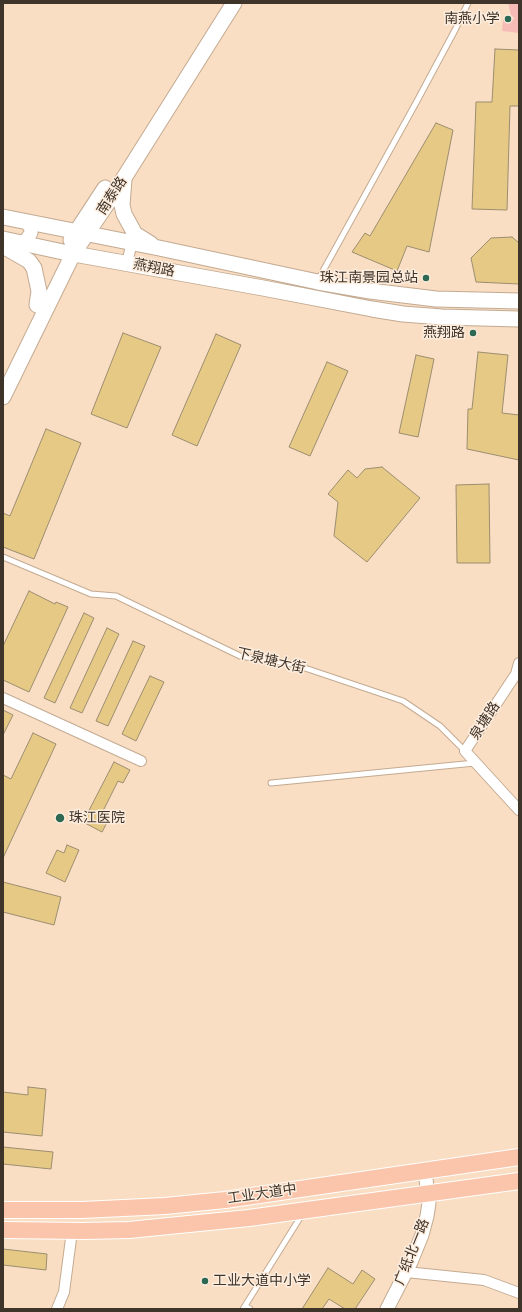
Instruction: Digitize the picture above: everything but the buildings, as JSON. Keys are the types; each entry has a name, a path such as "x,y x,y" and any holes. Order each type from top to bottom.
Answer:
{"main road":[{"name":"南泰路","path":"3,375 36,305 81,233 112,177 222,3"},
{"name":"南泰路","path":"81,233 124,177 234,3"},
{"path":"124,177 122,205 124,214 135,234 159,248"},
{"name":"燕翔路","path":"3,217 132,242 318,282 370,291 436,299 519,302"},
{"name":"燕翔路","path":"3,239 68,253 402,314 442,317 519,319"},
{"path":"3,246 29,261 34,268 39,291 36,305"},
{"name":"南泰路","path":"3,397 68,253"},
{"name":"工业大道中","path":"3,1210 82,1210 165,1206 225,1200 519,1157"},
{"path":"3,1230 129,1230 162,1227 305,1210 519,1181"}],"street":[{"path":"20,243 29,237 31,233 31,229 27,222"},
{"path":"127,263 132,242"},
{"name":"泉塘路","path":"519,663 516,674 466,751 475,763 519,810"},
{"path":"3,698 142,761"},
{"name":"广纸北一路","path":"388,1309 419,1242 427,1216 429,1203 425,1171"},
{"path":"57,1309 64,1292 72,1231"},
{"path":"406,1272 484,1280 519,1293"}],"lane":[{"path":"318,282 417,101 468,3"},
{"name":"下泉塘大街","path":"3,557 91,594 116,596 240,656 293,664 403,701 440,726 466,751"},
{"path":"271,782 475,763"},
{"path":"250,1309 244,1307 305,1210"}],"shaded area":[{"path":"508,3 519,3 519,33 502,31 503,19 515,19 511,15"}],"place":[{"name":"南燕小学","path":"508,19"},
{"name":"珠江南景园总站","path":"426,278"},
{"name":"燕翔路","path":"473,333"},
{"name":"珠江医院","path":"60,818"},
{"name":"工业大道中小学","path":"205,1281"}]}
